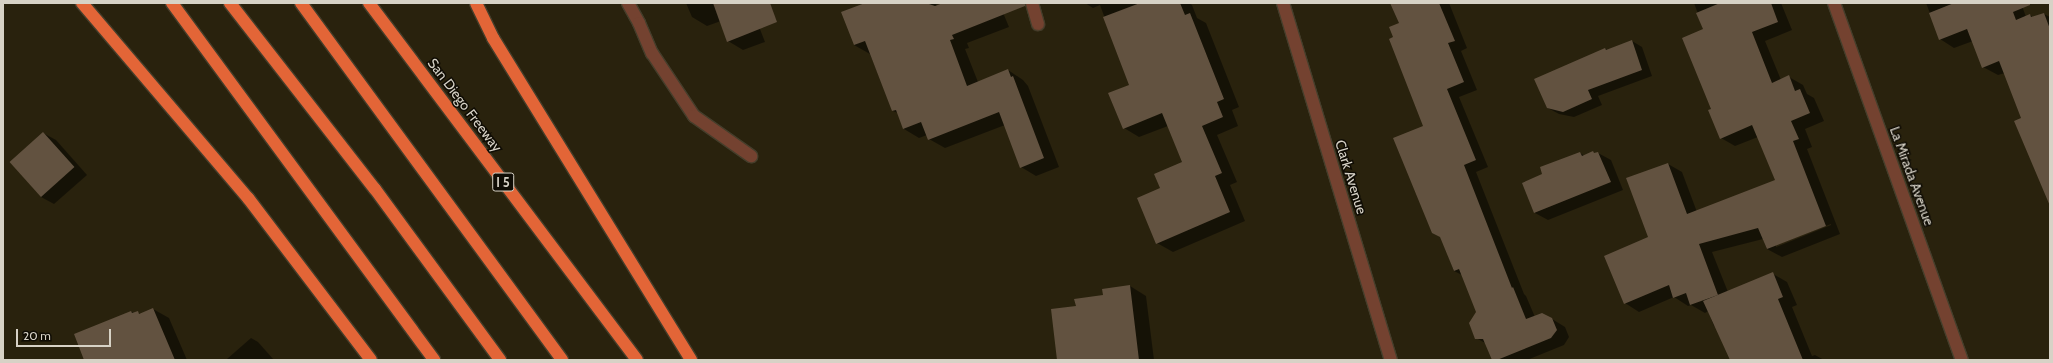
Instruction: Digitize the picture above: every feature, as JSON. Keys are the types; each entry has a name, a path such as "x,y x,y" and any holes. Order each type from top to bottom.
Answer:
{"highway":[{"path":"82,3 248,198 371,360"},
{"path":"172,3 434,360"},
{"path":"230,3 375,189 500,360"},
{"path":"301,3 562,360"},
{"name":"San Diego Freeway","path":"369,3 637,360"},
{"path":"476,3 492,38 691,360"}],"street":[{"path":"628,3 639,23 652,53 694,116 751,156"},
{"path":"1032,3 1038,24"},
{"name":"Clark Avenue","path":"1283,3 1391,360"},
{"name":"La Mirada Avenue","path":"1834,3 1962,360"}],"building":[{"path":"713,3 770,3 777,22 727,42"},
{"path":"865,3 926,3 935,6 943,3 1025,3 1025,6 952,35 954,39 950,40 967,86 1008,69 1011,77 1013,76 1044,158 1020,168 999,112 928,140 921,122 903,129 896,110 892,111 865,41 854,45 841,12"},
{"path":"1140,3 1180,3 1185,15 1190,13 1224,99 1217,102 1223,117 1202,126 1222,173 1215,176 1230,212 1156,244 1137,198 1160,188 1154,174 1182,162 1162,113 1123,129 1108,93 1129,85 1103,17"},
{"path":"1390,3 1439,3 1455,41 1448,43 1464,82 1447,89 1476,160 1464,165 1512,288 1513,287 1526,319 1542,313 1552,318 1557,330 1551,338 1497,360 1492,360 1483,339 1475,339 1469,323 1476,312 1459,269 1454,271 1440,237 1432,233 1393,138 1423,126 1389,39 1393,37 1389,27 1399,23"},
{"path":"1720,3 1771,3 1778,22 1752,32 1772,83 1789,75 1795,91 1800,89 1810,113 1791,121 1799,139 1793,141 1826,226 1767,249 1758,228 1699,244 1718,295 1690,305 1686,293 1673,298 1669,285 1624,304 1604,256 1648,237 1626,178 1668,163 1687,214 1775,180 1752,125 1720,139 1708,110 1711,109 1682,38 1703,29 1696,13"},
{"path":"1954,3 2030,3 2030,5 2013,12 2016,20 2030,14 2031,17 2044,13 2050,29 2050,206 2014,121 2021,118 1999,61 1982,68 1967,29 1939,40 1929,13"},
{"path":"1632,40 1642,70 1588,90 1592,99 1563,112 1547,108 1534,79 1605,48 1606,50"},
{"path":"43,132 74,167 41,197 10,162"},
{"path":"1593,151 1594,153 1598,152 1611,182 1534,213 1522,183 1542,174 1540,167 1580,152 1582,156"},
{"path":"1773,272 1783,297 1778,299 1803,360 1730,360 1703,301"},
{"path":"1130,285 1139,360 1057,360 1051,309 1076,306 1074,299 1103,295 1102,289"},
{"path":"153,308 175,360 84,360 74,334 131,311 132,313 138,311 139,314"}]}
